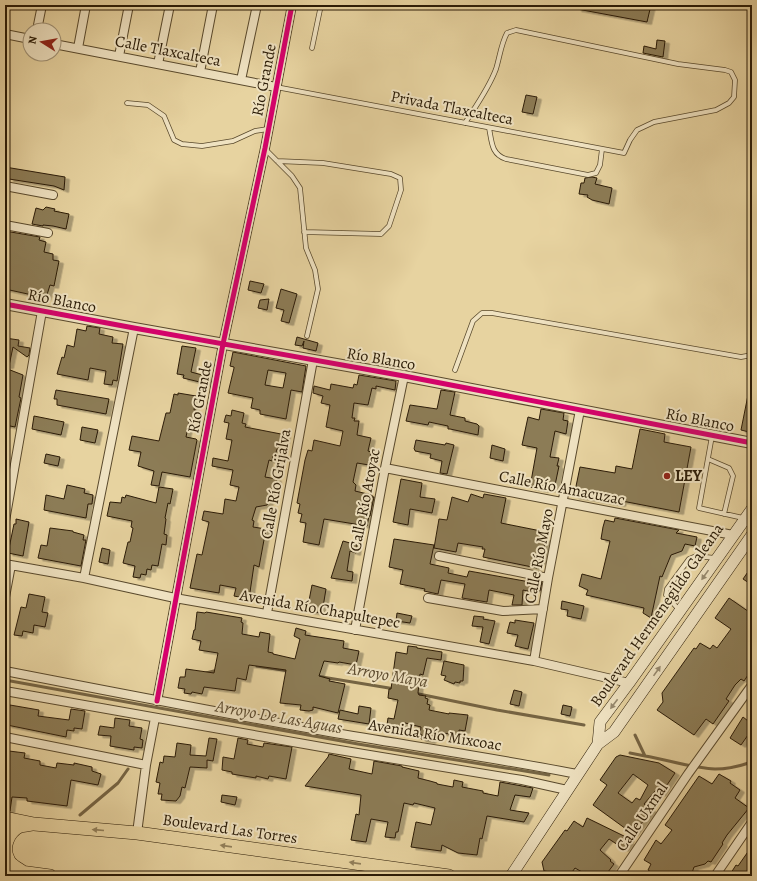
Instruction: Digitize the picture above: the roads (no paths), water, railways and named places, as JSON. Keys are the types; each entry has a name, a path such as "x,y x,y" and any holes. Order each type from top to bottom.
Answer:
{"main road":[{"name":"Boulevard Hermenegildo Galeana","path":"598,744 600,722 752,509"},
{"name":"Boulevard Hermenegildo Galeana","path":"512,876 577,774 598,744 614,732 752,535"},
{"name":"Boulevard Las Torres","path":"5,818 34,824 137,834 449,876"},
{"path":"24,873 9,861 5,846 13,831 22,826 34,824"},
{"path":"5,872 46,876"}],"street":[{"path":"39,22 42,5"},
{"path":"78,48 86,5"},
{"path":"119,56 129,5"},
{"path":"158,64 170,5"},
{"path":"200,72 213,5"},
{"path":"241,80 258,5"},
{"name":"Río Grande","path":"157,701 223,344 265,148 292,5"},
{"path":"5,34 22,37"},
{"name":"Calle Tlaxcalteca","path":"62,45 276,87"},
{"path":"5,186 53,194"},
{"path":"5,224 48,232"},
{"name":"Río Blanco","path":"5,304 404,376 752,443"},
{"path":"5,521 42,311"},
{"path":"84,578 134,328"},
{"name":"Calle Río Grijalva","path":"267,613 313,360"},
{"name":"Calle Río Atoyac","path":"355,630 385,468 404,376"},
{"name":"Calle Río Mayo","path":"534,661 542,608 580,410"},
{"name":"Calle Río Amacuzac","path":"385,468 733,535"},
{"path":"439,556 548,578"},
{"path":"5,597 8,564"},
{"name":"Avenida Río Chapultepec","path":"8,564 84,578 175,598 534,661 629,683"},
{"path":"428,598 503,611 542,608"},
{"name":"Avenida Río Mixcoac","path":"5,671 157,701 329,732 577,774"},
{"name":"Calle Uxmal","path":"619,876 688,774 752,685"},
{"name":"Avenida Río Mixcoac","path":"5,691 522,780 567,790"},
{"path":"137,834 146,765 155,718"},
{"path":"5,737 146,765"},
{"path":"715,876 752,822"}],"lane":[{"path":"312,48 321,5"},
{"name":"Privada Tlaxcalteca","path":"276,87 489,128 624,153 637,130 654,122 716,110 729,103 734,97 735,80 731,72 725,70 678,64 516,30 507,33 503,41 496,68 487,88 465,123"},
{"path":"127,103 148,105 164,116 174,140 182,144 202,146 233,141 255,131 268,129"},
{"path":"489,128 494,151 498,157 588,175 596,173 600,165 602,149"},
{"path":"265,148 292,176 300,188 306,248 316,270 318,289 307,336"},
{"path":"277,161 323,163 391,174 400,178 401,190 389,226 381,234 304,232"},
{"path":"455,370 473,321 482,314 492,313 741,357 752,355"},
{"path":"712,435 699,508 745,518"},
{"path":"708,460 729,468 733,476 724,514"},
{"path":"680,611 666,595 667,589 689,559 696,556 717,558"}],"waterway":[{"name":"Arroyo Maya","path":"257,666 289,671"},
{"name":"Arroyo Maya","path":"206,673 218,670"},
{"name":"Arroyo Maya","path":"316,676 395,689"},
{"name":"Arroyo De Las Aguas","path":"5,680 358,744 549,775"},
{"name":"Arroyo Maya","path":"414,693 497,710 584,725"},
{"name":"Arroyo Maya","path":"635,735 645,756 689,766 715,769 734,767 752,762"},
{"name":"Arroyo De Las Aguas","path":"630,753 645,756"},
{"name":"Arroyo Maya","path":"80,815 118,783 128,769"}],"place":[{"name":"LEY","path":"667,476"}]}
